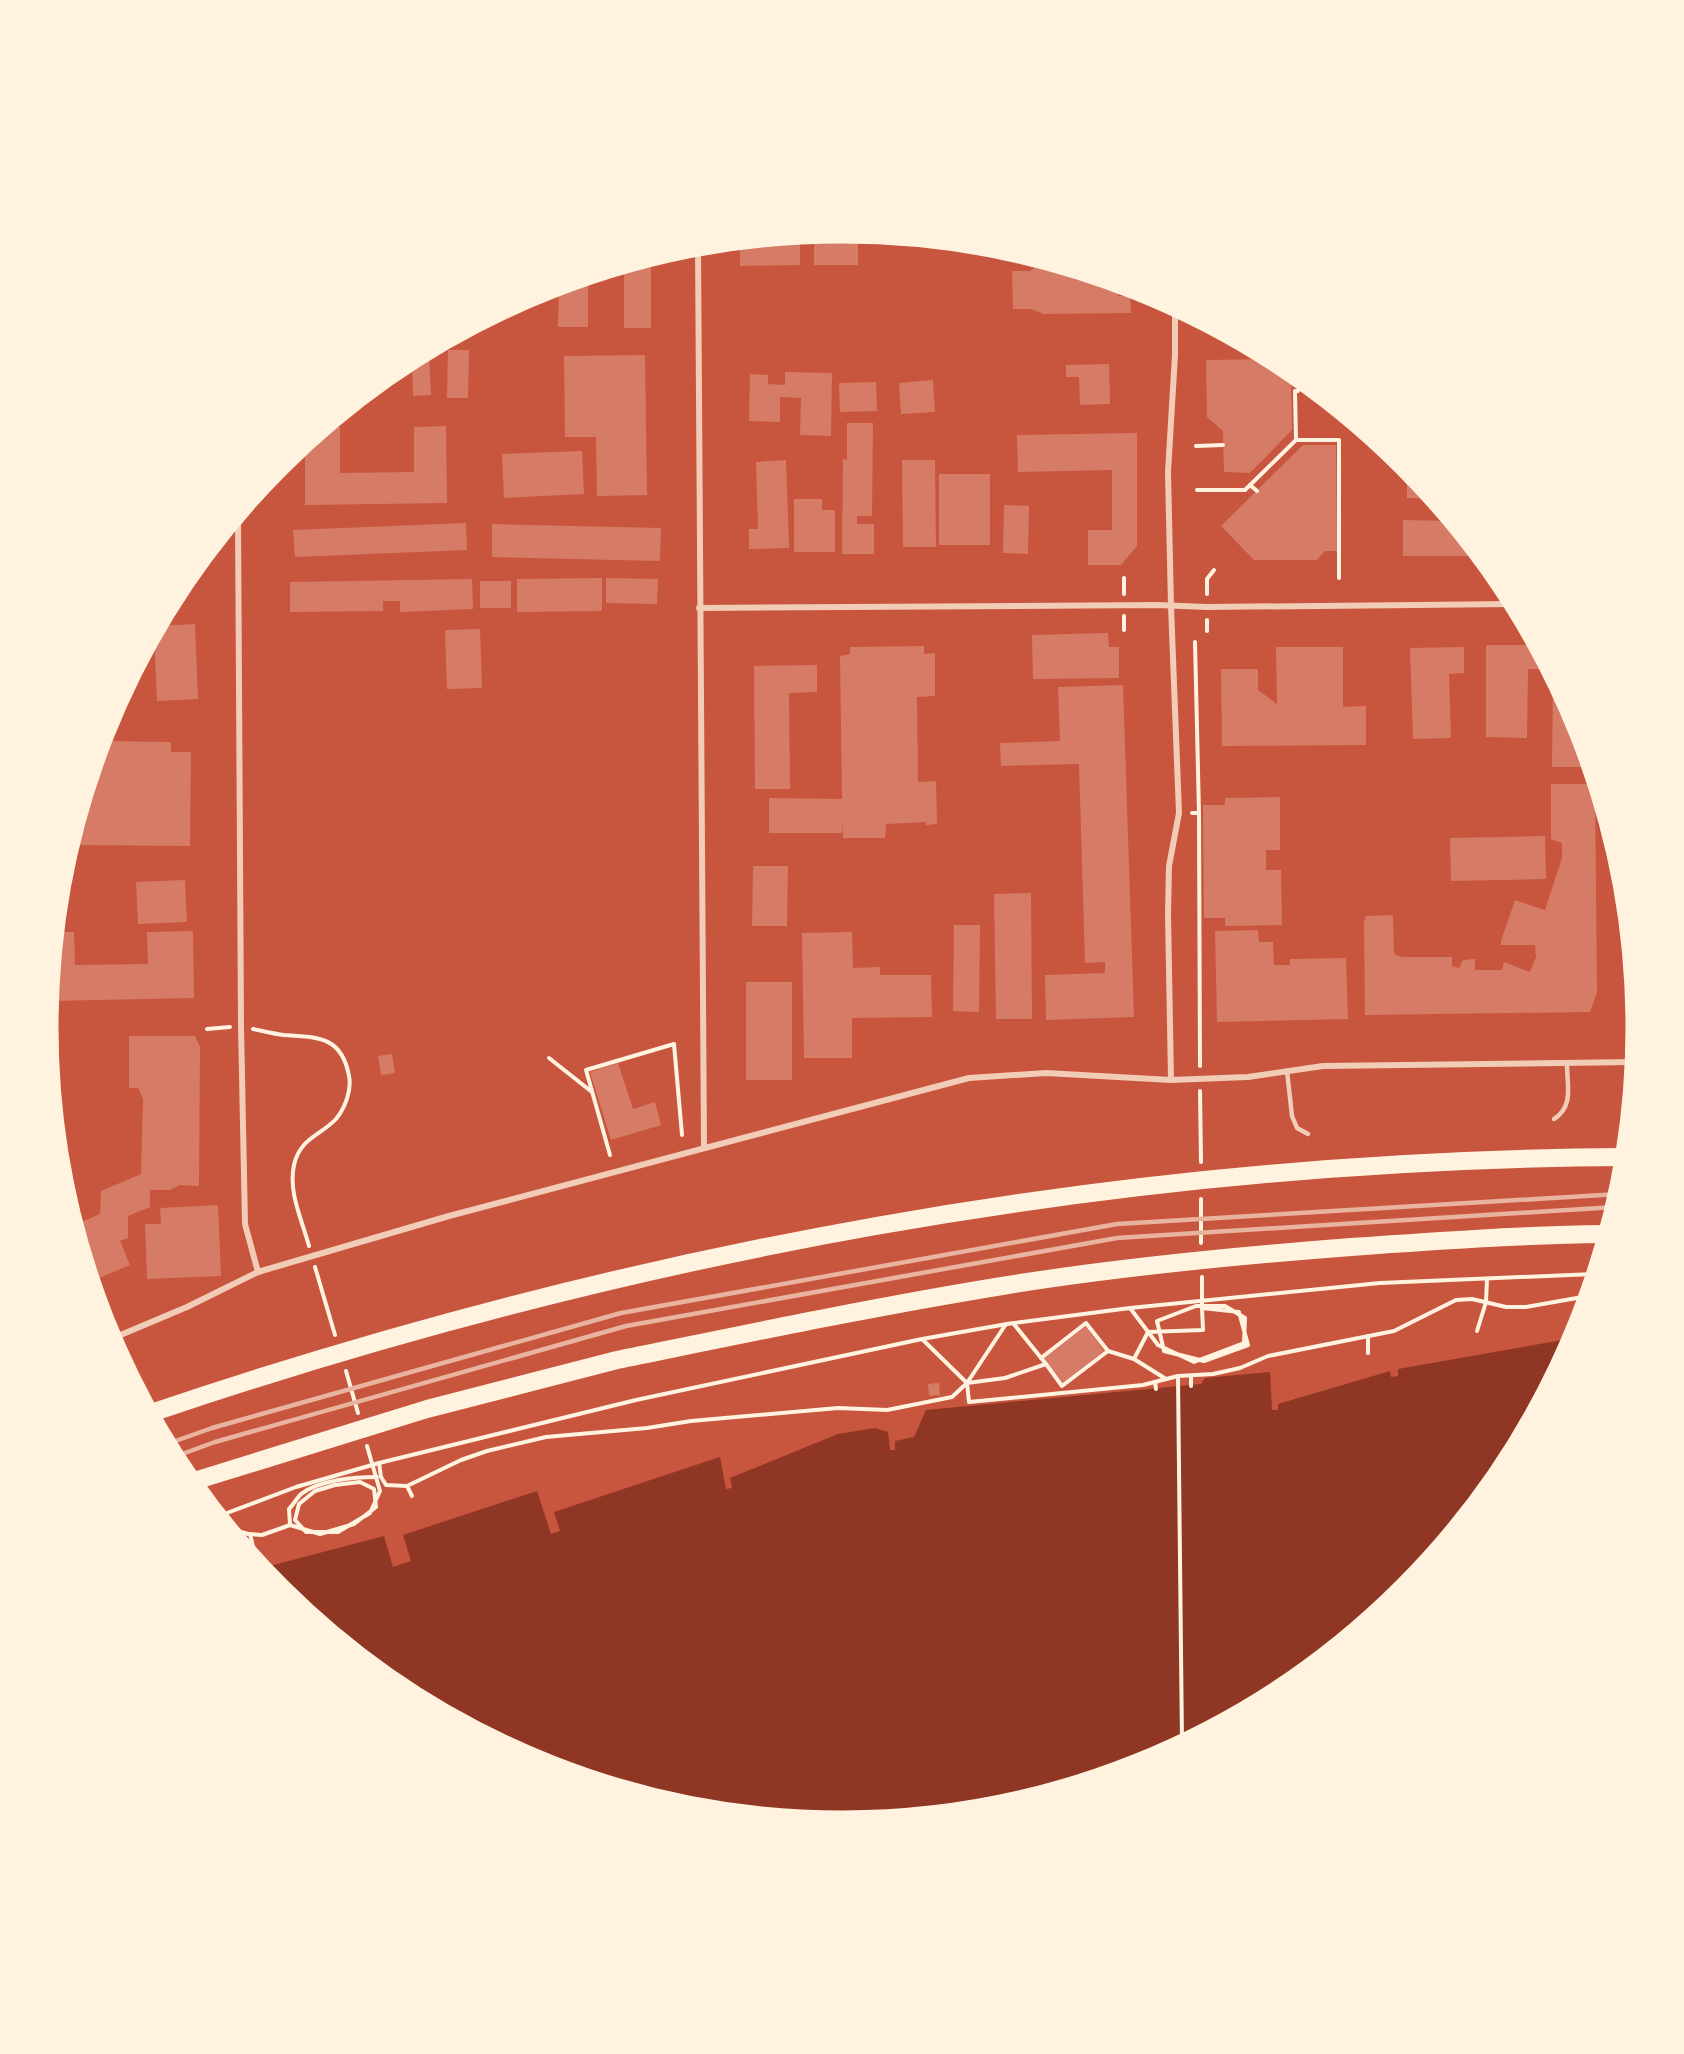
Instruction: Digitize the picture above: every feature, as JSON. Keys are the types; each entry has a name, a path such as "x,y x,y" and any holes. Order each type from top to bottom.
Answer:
{"highway":[{"path":"158,1411 323,1356 507,1305 671,1265 910,1220 1009,1203 1251,1175 1555,1157 1616,1157"},
{"path":"200,1479 427,1409 617,1360 900,1303 1111,1271 1267,1253 1428,1242 1599,1234"}],"street":[{"path":"698,256 704,1147"},
{"path":"1171,1080 1169,866 1179,813 1168,472 1175,355 1174,316"},
{"path":"238,526 241,1026 245,1224 258,1272"},
{"path":"699,608 1503,604"},
{"path":"121,1335 187,1307 258,1272 449,1216 969,1078 1046,1073 1171,1080 1248,1077 1323,1066 1626,1062"}],"lane":[{"path":"1554,1119 1564,1112 1568,1102 1567,1064"},
{"path":"1287,1071 1292,1116 1297,1128 1308,1134"}],"path":[{"path":"1296,440 1295,391 1298,391"},
{"path":"1197,490 1245,490 1296,440 1339,440 1339,578"},
{"path":"1196,446 1223,445"},
{"path":"1250,485 1257,491"},
{"path":"1195,642 1199,913"},
{"path":"1179,813 1199,813"},
{"path":"207,1029 241,1026 281,1035 321,1038 337,1046 346,1061 351,1082 345,1104 335,1119 304,1142"},
{"path":"610,1155 586,1070 674,1044 682,1136"},
{"path":"549,1058 592,1093"},
{"path":"226,1513 296,1487 379,1463 636,1400 922,1339 1006,1324 1130,1308 1380,1283 1586,1274"},
{"path":"1477,1331 1486,1302 1487,1279"},
{"path":"922,1339 967,1383 969,1402 1143,1385 1178,1376 1213,1374 1268,1356 1401,1329 1456,1300 1472,1299 1506,1307 1526,1307 1578,1298"},
{"path":"1130,1308 1158,1345 1194,1362 1244,1343 1245,1318 1226,1306 1196,1306"},
{"path":"1148,1332 1203,1330 1202,1308"},
{"path":"1013,1323 1062,1386 1063,1393"},
{"path":"1041,1358 1086,1323 1108,1351 1134,1359 1166,1379"},
{"path":"379,1463 381,1478 386,1485 407,1486 422,1481 461,1460 487,1451 546,1437 838,1408 888,1410 952,1397 967,1383 1006,1324"},
{"path":"1134,1359 1148,1332"},
{"path":"1368,1336 1368,1353"},
{"path":"1062,1386 1108,1351"},
{"path":"967,1383 1005,1378 1046,1364"},
{"path":"1178,1376 1182,1734"},
{"path":"1191,1376 1191,1386"},
{"path":"1155,1382 1156,1389"},
{"path":"290,1525 289,1509 301,1494 328,1482 362,1477 381,1478"},
{"path":"241,1532 262,1534 290,1525 320,1534 354,1524 376,1507 374,1489 360,1482 335,1485 315,1491 299,1504"},
{"path":"407,1486 412,1496"},
{"path":"250,1534 253,1546"}],"shaded area":[{"path":"1561,1340 1522,1420 1465,1505 1397,1582 1320,1650 1278,1680 1189,1731 1094,1770 995,1797 893,1810 842,1812 791,1810 689,1797 590,1770 495,1731 449,1707 406,1680 324,1617 271,1566 384,1536 393,1567 411,1561 403,1535 537,1491 551,1534 560,1531 554,1512 720,1457 726,1489 732,1488 730,1478 838,1434 875,1428 888,1432 890,1450 895,1450 895,1441 914,1437 926,1410 1201,1384 1205,1378 1270,1372 1272,1410 1278,1410 1278,1404 1390,1371 1391,1377 1398,1376 1398,1369"}],"building":[{"path":"814,243 858,243 858,265 814,265"},
{"path":"800,244 800,265 740,266 740,249"},
{"path":"651,266 651,328 624,328 624,274"},
{"path":"1036,267 1045,269 1094,284 1118,293 1118,296 1130,298 1131,313 1044,314 1031,309 1013,309 1012,271 1030,271"},
{"path":"588,285 588,327 558,327 559,296"},
{"path":"448,350 469,350 468,398 447,398"},
{"path":"645,355 647,495 597,496 596,437 565,437 564,356"},
{"path":"1255,359 1291,383 1292,430 1250,473 1224,472 1223,431 1207,417 1206,360"},
{"path":"429,360 431,395 413,396 412,370"},
{"path":"1109,364 1110,404 1080,405 1079,377 1066,377 1066,365"},
{"path":"785,372 832,373 831,436 800,435 801,398 780,397 780,422 749,421 750,374 768,375 768,384 785,385"},
{"path":"933,380 935,412 901,414 899,383"},
{"path":"876,382 877,411 840,412 839,383"},
{"path":"847,423 873,423 872,516 857,516 857,524 874,524 874,554 842,554 843,459 847,460"},
{"path":"446,426 447,503 305,505 305,455 336,427 340,427 340,473 414,472 414,427"},
{"path":"1137,433 1137,546 1121,565 1088,565 1088,530 1112,530 1112,470 1018,472 1017,435"},
{"path":"1303,445 1336,445 1337,551 1325,551 1317,560 1254,560 1221,526"},
{"path":"582,451 584,494 504,498 502,454"},
{"path":"786,460 789,548 749,549 749,529 758,529 756,462"},
{"path":"902,460 935,460 936,547 903,547"},
{"path":"939,474 990,474 990,545 939,545"},
{"path":"1407,483 1422,498 1407,498"},
{"path":"794,499 822,499 822,510 835,510 835,552 794,552"},
{"path":"1004,505 1029,506 1028,554 1003,553"},
{"path":"1403,520 1442,521 1470,556 1403,556"},
{"path":"466,523 467,550 295,557 293,530"},
{"path":"492,524 661,528 660,561 492,557"},
{"path":"602,578 602,611 517,612 517,579"},
{"path":"606,578 658,579 657,604 606,603"},
{"path":"472,579 473,609 400,612 400,601 383,601 383,611 290,612 290,582"},
{"path":"480,581 511,581 511,608 480,608"},
{"path":"195,624 198,699 157,701 155,648 167,626"},
{"path":"480,629 482,688 447,689 445,630"},
{"path":"1108,633 1109,647 1119,647 1119,678 1033,679 1032,635"},
{"path":"1486,645 1528,645 1540,669 1528,669 1527,738 1486,737"},
{"path":"924,646 924,654 935,653 935,696 917,697 918,782 936,781 937,824 926,825 926,822 886,824 885,838 843,838 843,822 842,833 769,833 769,798 842,799 840,656 850,654 850,647"},
{"path":"1276,647 1343,647 1343,707 1366,706 1366,745 1222,746 1221,669 1258,669 1258,690 1277,704"},
{"path":"1464,647 1464,673 1449,674 1451,738 1413,739 1410,648"},
{"path":"817,665 817,692 789,693 790,789 755,789 754,666"},
{"path":"1123,685 1134,1017 1046,1020 1045,975 1105,973 1105,962 1085,963 1079,764 1001,766 1000,743 1060,741 1058,687"},
{"path":"1553,695 1582,767 1552,767"},
{"path":"112,741 171,742 171,752 191,752 190,846 79,845 99,775"},
{"path":"1551,784 1588,784 1595,808 1597,992 1590,1012 1365,1015 1364,922 1366,916 1393,915 1394,954 1402,957 1452,957 1452,966 1459,968 1463,960 1475,959 1475,970 1502,970 1504,962 1530,972 1536,957 1535,945 1501,945 1501,941 1515,900 1545,910 1562,858 1562,843 1551,839"},
{"path":"1280,797 1280,850 1266,850 1266,870 1281,870 1282,925 1225,926 1225,918 1204,918 1203,805 1225,805 1225,798"},
{"path":"1545,836 1546,879 1451,881 1450,838"},
{"path":"753,866 788,866 787,926 752,926"},
{"path":"185,880 187,922 138,924 136,882"},
{"path":"1031,893 1032,1019 996,1019 994,894"},
{"path":"954,925 980,925 979,1012 953,1011"},
{"path":"1258,930 1259,942 1273,942 1274,965 1290,965 1290,959 1346,958 1348,1019 1217,1022 1215,931"},
{"path":"193,931 194,998 58,1001 63,932 74,932 75,965 148,964 147,932"},
{"path":"852,932 853,968 880,967 880,975 931,975 932,1017 852,1018 852,1058 804,1058 802,933"},
{"path":"746,982 792,982 792,1080 746,1080"},
{"path":"129,1036 195,1036 200,1047 199,1186 180,1185 170,1190 150,1190 150,1207 128,1216 128,1238 120,1241 130,1265 99,1278 82,1222 100,1214 101,1191 141,1174 143,1099 138,1088 129,1088"},
{"path":"392,1054 395,1073 381,1075 378,1056"},
{"path":"618,1063 633,1109 655,1102 661,1125 611,1140 590,1072"},
{"path":"218,1205 221,1276 147,1279 145,1224 161,1224 160,1208"},
{"path":"1086,1326 1104,1351 1063,1383 1044,1358"},
{"path":"939,1383 940,1395 929,1396 928,1384"}],"railway":[{"path":"175,1441 212,1428 621,1313 1117,1224 1608,1195"},
{"path":"183,1454 215,1442 626,1326 1117,1238 1605,1208"}]}
